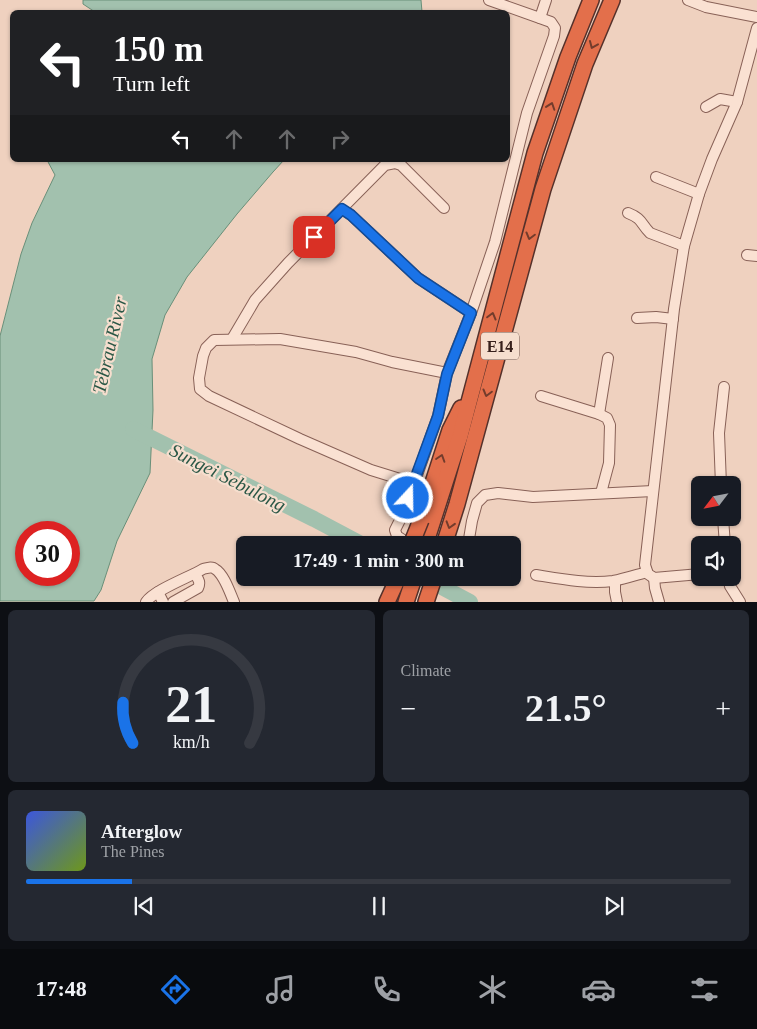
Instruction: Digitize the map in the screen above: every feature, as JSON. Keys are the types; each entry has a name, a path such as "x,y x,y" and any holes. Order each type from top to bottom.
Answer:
{"highway":[{"name":"E14","path":"428,536 460,436 535,153 568,57 591,0"},
{"name":"E14","path":"447,536 543,189 584,64 612,0"},
{"path":"415,536 450,430 474,380"},
{"path":"387,602 394,586"},
{"path":"406,602 411,586"},
{"path":"426,602 431,586"}],"street":[{"path":"396,536 395,530 404,512 438,416 447,374 471,313 494,242 527,113 554,36 554,28 551,22 489,0"},
{"path":"540,18 546,0"},
{"path":"688,0 706,7 757,18"},
{"path":"659,602 651,575 645,564 673,319 684,246 699,194 739,97 757,28"},
{"path":"706,106 720,99 739,97"},
{"path":"232,339 255,300 288,263 385,165 393,162"},
{"path":"397,162 444,208"},
{"path":"656,177 699,194"},
{"path":"342,209 351,215 418,278 471,313"},
{"path":"628,213 639,218 650,233 684,246"},
{"path":"637,318 656,317 673,319"},
{"path":"413,483 371,470 208,396 200,389 200,378 206,348 214,340 280,339 356,352 447,374"},
{"path":"599,414 608,358"},
{"path":"720,476 719,433 724,387"},
{"path":"541,396 607,418 610,425 609,463 601,493"},
{"path":"470,536 477,504 485,494 533,497 654,491"},
{"path":"146,602 149,598 160,597 203,569 209,568 215,568 223,576 235,601"},
{"path":"173,602 198,588 200,581 195,574"},
{"path":"536,575 566,580 598,582 651,575 691,574"},
{"path":"615,581 617,602"},
{"path":"730,586 740,602"}],"water":[{"path":"83,0 421,0 422,10 92,10 83,4"},
{"name":"Tebrau River","path":"48,162 282,162 237,214 187,277 165,315 152,359 153,410 150,473 117,541 101,590 94,601 0,601 0,336 21,254 32,223 55,175"}],"waterway":[{"name":"Sungei Sebulong","path":"133,429 346,536"},
{"name":"Sungei Sebulong","path":"440,586 470,602"}],"route":[{"path":"314,237 342,209 351,215 418,278 471,313 447,374 438,416 408,498"}]}
